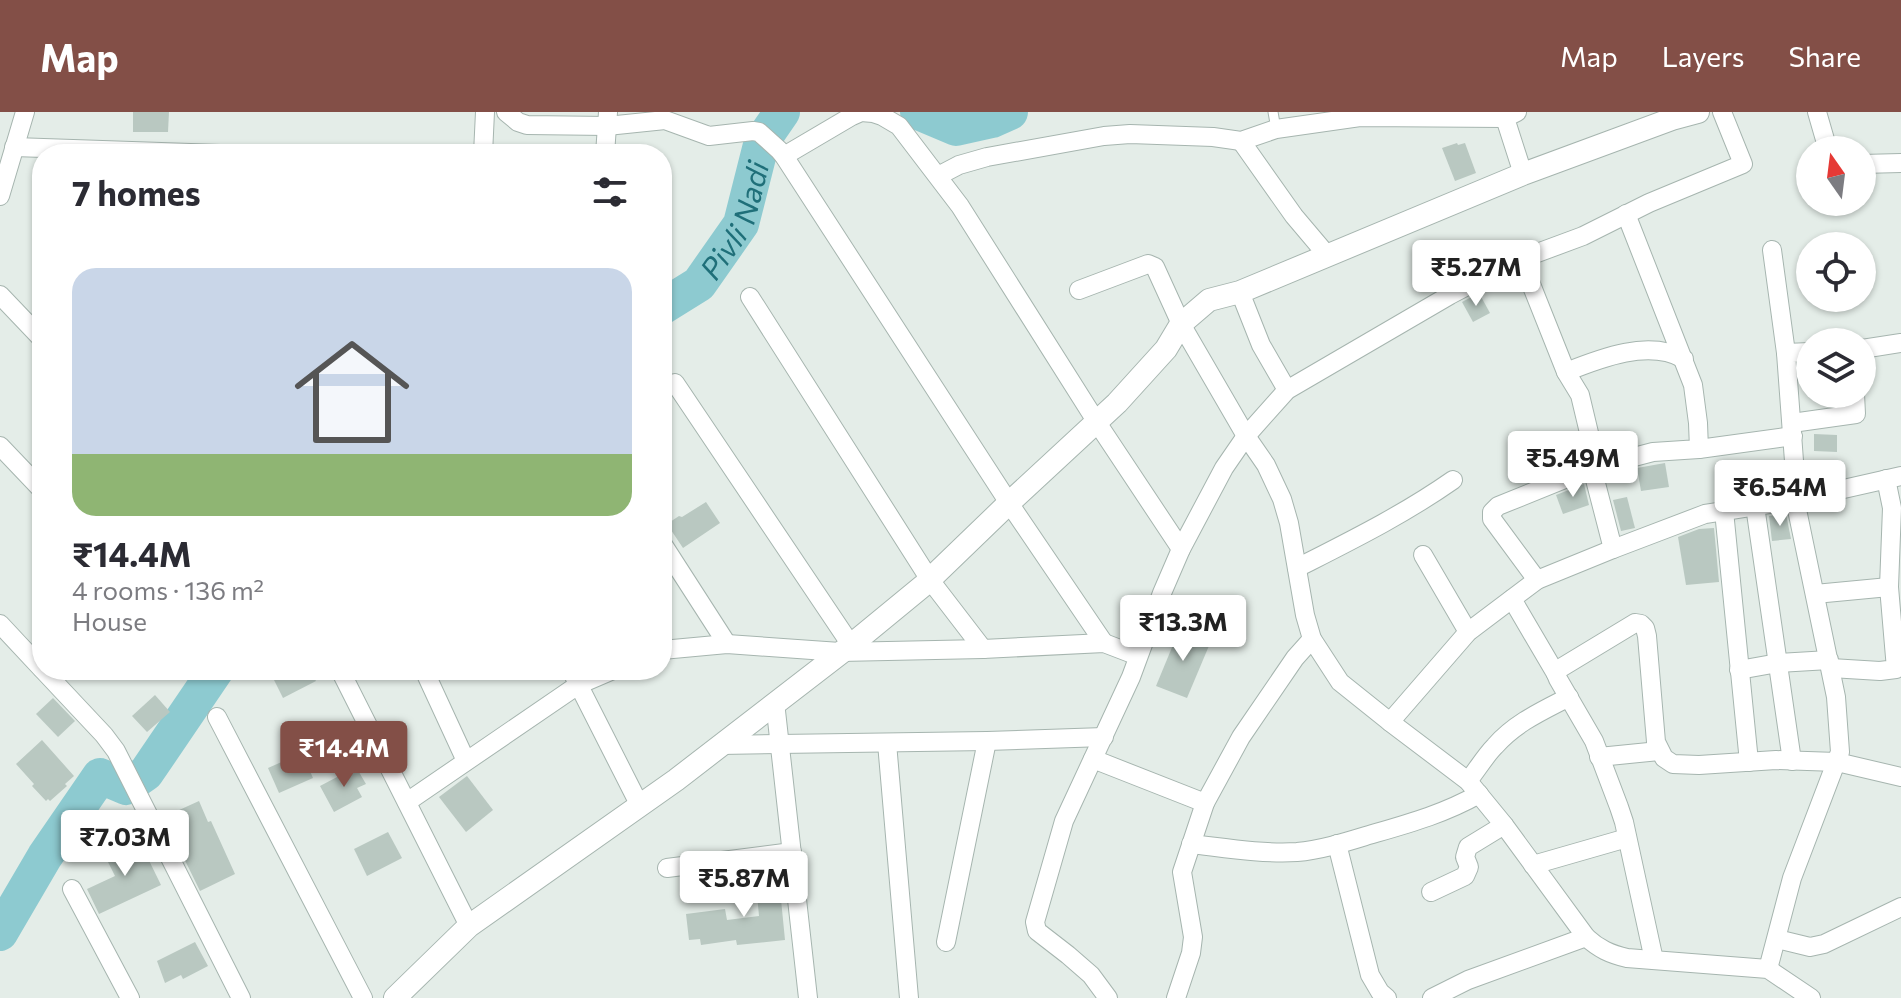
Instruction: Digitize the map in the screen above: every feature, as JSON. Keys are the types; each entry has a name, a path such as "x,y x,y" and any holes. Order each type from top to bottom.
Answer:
{"street":[{"path":"0,196 25,112"},
{"path":"483,144 485,112"},
{"path":"506,112 527,125 608,119 665,120 709,136 757,126 782,153 1009,503 1104,643"},
{"path":"782,153 861,112 882,116 899,126 960,206 1181,549"},
{"path":"395,998 469,926 640,806 930,580 1117,403 1166,349 1181,324 1209,300 1240,292 1523,174 1698,112"},
{"path":"1108,998 1091,975 1037,931 1035,922 1064,821 1131,677 1181,549 1224,468 1246,436 1287,390 1450,295 1521,259 1583,236 1649,203 1743,164 1722,112"},
{"path":"1817,112 1824,136"},
{"path":"938,176 959,165 987,157 1104,136 1213,137 1241,141 1274,120 1511,115 1523,174"},
{"path":"606,144 608,119"},
{"path":"1241,141 1294,216 1327,255"},
{"path":"14,147 32,148"},
{"path":"1876,164 1901,163"},
{"path":"1626,214 1693,385 1699,449"},
{"path":"1768,969 1792,878 1840,752 1836,697 1795,500 1786,353 1772,250"},
{"path":"1521,259 1566,372 1580,395 1590,437 1592,468 1613,549"},
{"path":"1079,290 1152,265 1181,324 1266,465 1282,499 1312,639 1340,682 1474,788 1586,937 1609,954 1627,958 1768,969 1811,998"},
{"path":"1240,292 1261,345 1287,390"},
{"path":"0,295 32,329"},
{"path":"750,297 930,580 983,649"},
{"path":"1876,347 1901,343"},
{"path":"1566,372 1598,359 1645,351 1663,350 1684,359"},
{"path":"1786,353 1796,353"},
{"path":"675,383 845,648"},
{"path":"1537,580 1492,519 1492,512 1498,506 1592,468 1653,452 1699,449 1792,429 1856,414 1856,408"},
{"path":"0,446 32,480"},
{"path":"1390,722 1468,632 1537,580 1705,514 1795,500 1893,478 1889,587 1898,669 1880,671 1830,664 1778,663 1739,670"},
{"path":"1297,568 1383,524 1453,480"},
{"path":"1755,506 1792,761"},
{"path":"1724,511 1749,762"},
{"path":"1423,555 1468,632"},
{"path":"672,559 727,644"},
{"path":"1815,594 1889,587"},
{"path":"1512,599 1594,741 1619,807 1654,960"},
{"path":"1556,674 1559,669 1635,623 1641,624 1647,636 1656,742 1664,758 1673,764 1837,762 1901,777"},
{"path":"0,624 32,656"},
{"path":"1176,998 1193,937 1182,872 1205,803 1241,737 1295,658 1312,639"},
{"path":"672,647 727,644 983,649 1104,643 1138,656"},
{"path":"54,680 116,751 241,998"},
{"path":"345,680 469,926"},
{"path":"429,680 466,761"},
{"path":"407,802 466,761 570,680"},
{"path":"576,680 640,806"},
{"path":"1191,844 1300,852 1337,844 1456,807 1474,788 1493,747 1511,730 1569,697"},
{"path":"775,702 808,998"},
{"path":"217,717 363,998"},
{"path":"720,745 1104,737"},
{"path":"946,942 987,741"},
{"path":"887,743 909,998"},
{"path":"1599,757 1659,751"},
{"path":"1093,759 1205,803"},
{"path":"1431,892 1465,876 1469,867 1465,857 1468,847 1504,825"},
{"path":"1533,865 1627,838"},
{"path":"1337,844 1370,975 1387,998"},
{"path":"667,868 792,852"},
{"path":"72,889 130,998"},
{"path":"1777,939 1810,947 1824,944 1901,907"},
{"path":"1432,998 1468,980 1586,937"}],"building":[{"path":"133,112 169,112 168,132 133,132"},
{"path":"1465,143 1476,173 1455,181 1442,148"},
{"path":"1479,293 1490,313 1473,322 1462,302"},
{"path":"1814,434 1837,435 1837,452 1814,451"},
{"path":"1665,463 1669,487 1641,491 1637,468"},
{"path":"1584,484 1589,505 1563,514 1556,495"},
{"path":"1627,497 1635,528 1621,531 1613,500"},
{"path":"706,502 720,523 683,548 672,532 672,521"},
{"path":"1786,514 1791,539 1772,541 1769,516"},
{"path":"1714,528 1719,582 1686,585 1678,537 1699,529"},
{"path":"1180,628 1211,641 1187,698 1156,686"},
{"path":"274,680 316,681 283,698"},
{"path":"155,695 170,712 147,732 132,716"},
{"path":"53,698 75,721 58,737 36,714"},
{"path":"42,740 74,776 50,801 46,801 32,786 34,784 16,764"},
{"path":"302,753 313,778 279,793 268,768"},
{"path":"356,767 366,784 357,788 362,797 334,812 320,786"},
{"path":"467,776 493,810 466,832 439,797"},
{"path":"199,801 235,874 200,891 166,816"},
{"path":"388,832 402,858 367,876 354,849"},
{"path":"139,840 161,885 99,914 87,889 115,876 107,860 114,856 111,850"},
{"path":"778,869 785,940 737,945 736,940 701,945 700,939 689,940 686,914 725,909 727,920 759,916 758,872"},
{"path":"195,942 208,966 183,979 181,975 165,983 157,961"}],"waterway":[{"name":"Pivli Nadi","path":"672,301 699,284 741,224 762,141 782,112"},
{"name":"Pivli Nadi","path":"918,112 956,128 992,120 1010,112"},
{"name":"Pivli Nadi","path":"0,933 45,856 100,776 126,787 146,773 209,680"}]}
